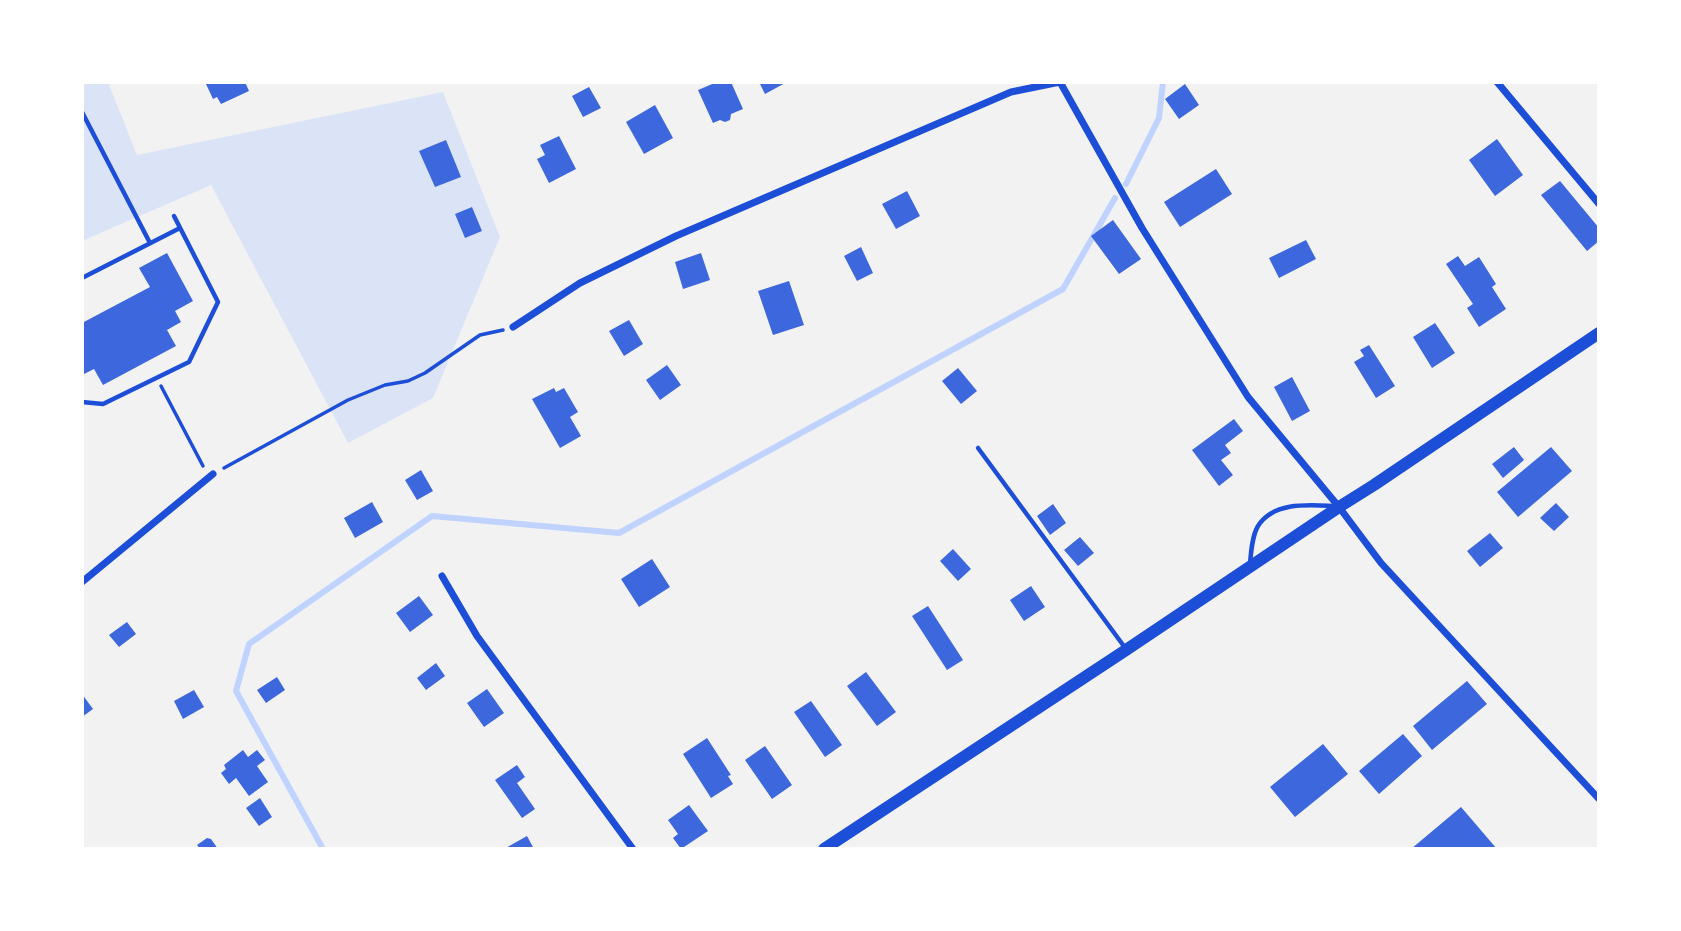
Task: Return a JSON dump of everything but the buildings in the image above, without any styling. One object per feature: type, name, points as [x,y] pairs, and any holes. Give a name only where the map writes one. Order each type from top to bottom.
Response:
[{"type":"main road","points":[[824,849],[1599,333]]},
{"type":"street","points":[[513,327],[580,283],[676,236],[1011,92],[1060,82],[1142,228],[1248,397],[1339,507],[1381,563],[1599,799]]},
{"type":"street","points":[[1497,82],[1599,204]]},
{"type":"street","points":[[82,582],[211,476]]},
{"type":"street","points":[[442,576],[477,636],[633,849]]},
{"type":"lane","points":[[82,112],[150,243]]},
{"type":"lane","points":[[82,402],[103,404],[189,362],[218,302],[174,216]]},
{"type":"lane","points":[[82,278],[180,228]]},
{"type":"lane","points":[[978,448],[1126,650]]},
{"type":"lane","points":[[1250,567],[1258,526],[1269,517],[1294,505],[1339,507]]},
{"type":"path","points":[[157,377],[211,476],[348,400],[385,385],[408,381],[425,373],[480,335],[513,327]]},
{"type":"shaded area","points":[[82,82],[108,82],[137,155],[443,92],[500,237],[433,398],[348,443],[211,185],[82,241]]},
{"type":"waterway","points":[[1126,184],[1159,118],[1163,82]]},
{"type":"waterway","points":[[323,849],[236,691],[249,644],[432,516],[619,533],[1063,289],[1115,198]]}]
